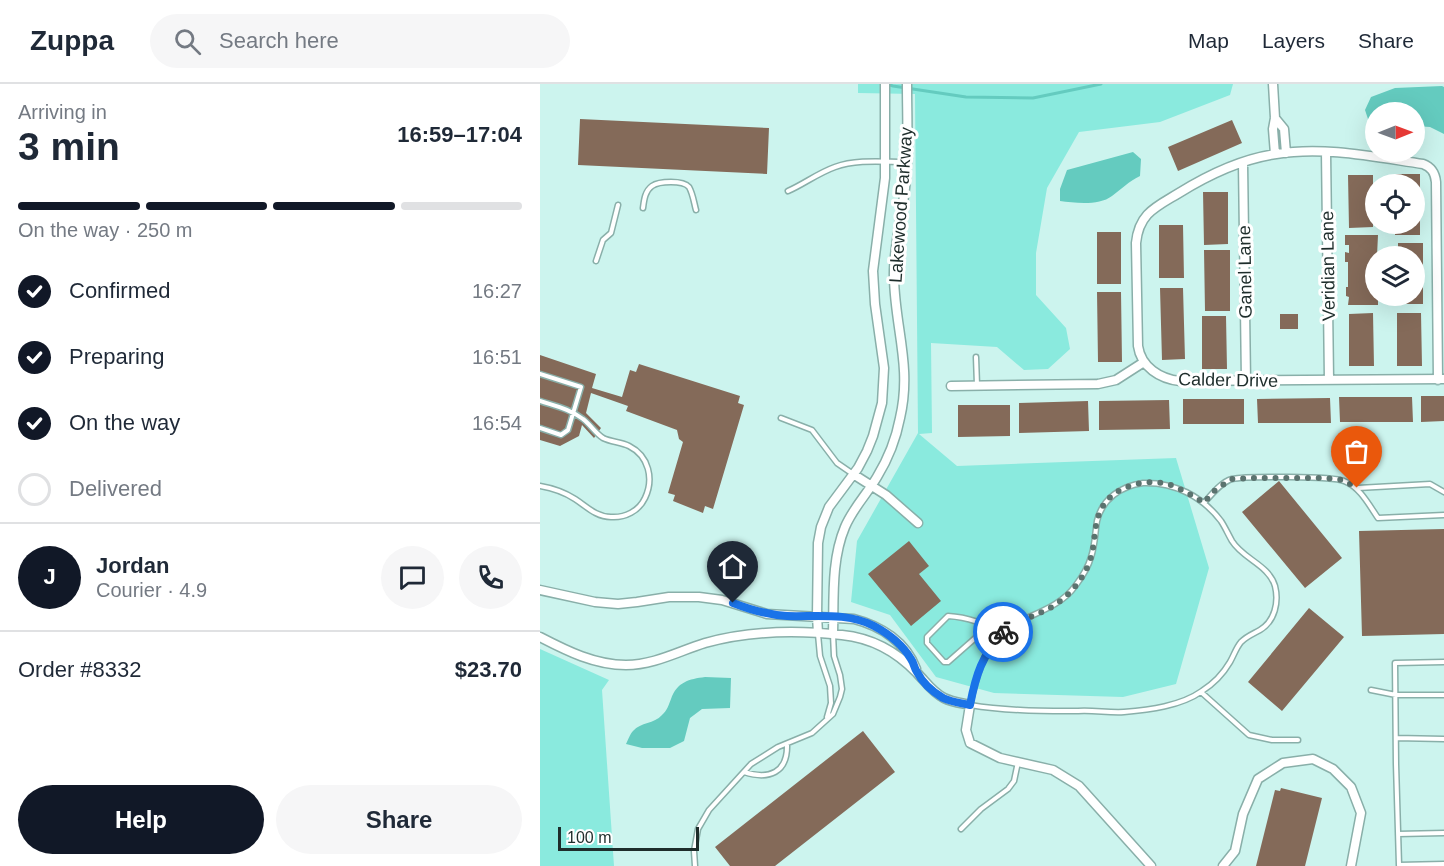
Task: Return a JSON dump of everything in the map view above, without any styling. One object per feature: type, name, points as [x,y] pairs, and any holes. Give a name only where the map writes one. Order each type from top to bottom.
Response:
[{"type":"street","name":"Lakewood Parkway","points":[[818,633],[818,543],[821,527],[829,507],[854,474],[867,451],[882,403],[884,368],[873,271],[884,197],[885,84]]},
{"type":"street","name":"Lakewood Parkway","points":[[833,634],[837,557],[840,542],[850,517],[871,485],[893,444],[904,395],[904,355],[894,278],[907,162],[907,84]]},
{"type":"street","points":[[1273,84],[1275,154]]},
{"type":"street","points":[[1275,118],[1284,129],[1286,153]]},
{"type":"street","points":[[951,386],[1098,384],[1116,380],[1144,362],[1138,346],[1136,243],[1139,226],[1143,219],[1155,208],[1211,174],[1275,154],[1326,152],[1423,164],[1433,170],[1436,182],[1441,380]]},
{"type":"street","name":"Veridian Lane","points":[[1326,152],[1329,380]]},
{"type":"street","name":"Ganel Lane","points":[[1243,163],[1246,381]]},
{"type":"street","name":"Calder Drive","points":[[1144,362],[1149,368],[1174,381],[1441,380]]},
{"type":"street","points":[[854,474],[886,495],[918,523]]},
{"type":"street","points":[[540,590],[595,602],[618,604],[669,597],[699,597],[722,600],[767,614],[854,619],[867,622],[900,644],[913,661],[917,672]]},
{"type":"street","points":[[540,638],[598,662],[626,665],[651,662],[732,637],[818,633],[862,638],[874,642],[896,654],[943,698],[970,705],[966,730],[970,743],[999,758],[1053,770],[1079,786],[1151,866]]},
{"type":"street","points":[[1223,866],[1235,851],[1243,814],[1258,779],[1283,763],[1313,759],[1333,769],[1351,787],[1361,813],[1351,866]]},
{"type":"lane","points":[[788,191],[835,167],[858,162],[907,162]]},
{"type":"lane","points":[[643,208],[645,194],[652,186],[668,182],[686,184],[689,187],[696,210]]},
{"type":"lane","points":[[596,261],[603,240],[611,233],[618,205]]},
{"type":"lane","points":[[976,357],[977,385]]},
{"type":"lane","points":[[540,374],[581,387],[568,430],[561,435],[540,428]]},
{"type":"lane","points":[[540,401],[573,413],[584,419],[600,436],[627,445],[643,458],[650,478],[644,502],[626,515],[618,517],[606,517],[590,510],[566,494],[540,486]]},
{"type":"lane","points":[[782,418],[812,430],[837,462],[854,474]]},
{"type":"lane","points":[[1204,503],[1213,492],[1231,479],[1325,478],[1343,480],[1357,488],[1378,518],[1444,515]]},
{"type":"lane","points":[[1161,483],[1171,485],[1204,503],[1220,520],[1242,553],[1269,575],[1277,600],[1274,614],[1266,625],[1241,643],[1220,675],[1201,692],[1162,706],[1123,712],[995,709],[970,705],[976,678],[990,646],[1005,630],[1060,602],[1074,588],[1091,559],[1097,521],[1107,500],[1119,490],[1134,484],[1161,483]]},
{"type":"lane","points":[[1357,488],[1430,484],[1444,492]]},
{"type":"lane","points":[[989,626],[948,662],[944,662],[927,643],[927,637],[948,616],[989,626],[1000,635]]},
{"type":"lane","points":[[818,633],[820,656],[830,686],[831,703],[827,719]]},
{"type":"lane","points":[[695,866],[694,851],[698,829],[709,810],[751,764],[778,747],[812,733],[833,714],[842,689],[834,656],[833,634]]},
{"type":"lane","points":[[1444,662],[1395,663],[1399,865],[1444,864]]},
{"type":"lane","points":[[1371,690],[1396,695],[1444,695]]},
{"type":"lane","points":[[1201,692],[1249,735],[1272,740],[1298,740]]},
{"type":"lane","points":[[1396,738],[1444,739]]},
{"type":"lane","points":[[744,772],[766,776],[774,773],[782,767],[786,758],[787,744]]},
{"type":"lane","points":[[961,829],[981,809],[1008,789],[1014,781],[1018,762]]},
{"type":"lane","points":[[1398,834],[1444,833]]},
{"type":"shaded area","points":[[858,84],[1233,84],[1230,95],[1160,122],[1079,132],[1047,188],[1036,253],[1036,295],[1066,328],[1070,349],[1048,369],[1024,370],[997,347],[931,343],[932,433],[919,434],[957,466],[1176,458],[1209,568],[1176,684],[1123,697],[994,693],[936,677],[890,615],[851,602],[857,541],[918,433],[915,94],[858,93]]},
{"type":"shaded area","points":[[1444,87],[1444,134],[1425,127],[1425,102],[1369,102],[1371,97],[1395,88]]},
{"type":"shaded area","points":[[1133,152],[1141,159],[1140,176],[1112,196],[1094,203],[1060,201],[1060,189],[1067,170]]},
{"type":"shaded area","points":[[540,649],[609,680],[602,690],[614,866],[540,866]]},
{"type":"shaded area","points":[[705,677],[731,678],[730,708],[702,709],[690,718],[684,741],[670,748],[642,748],[626,744],[636,728],[659,718],[664,713],[680,685],[689,680]]},
{"type":"building","points":[[580,119],[769,128],[767,174],[578,165]]},
{"type":"building","points":[[1232,120],[1242,143],[1178,171],[1168,147]]},
{"type":"building","points":[[1348,175],[1365,175],[1365,227],[1349,228]]},
{"type":"building","points":[[1203,192],[1228,192],[1228,244],[1204,245]]},
{"type":"building","points":[[1159,225],[1183,225],[1184,278],[1159,278]]},
{"type":"building","points":[[1097,232],[1121,232],[1121,284],[1097,284]]},
{"type":"building","points":[[1395,234],[1420,234],[1420,235]]},
{"type":"building","points":[[1345,235],[1378,235],[1377,246],[1365,246],[1365,305],[1348,305],[1349,297],[1346,296],[1346,287],[1348,287],[1348,262],[1345,262],[1345,252],[1349,253],[1349,245],[1345,245]]},
{"type":"building","points":[[1398,243],[1423,243],[1423,246],[1398,246]]},
{"type":"building","points":[[1204,250],[1230,250],[1230,311],[1205,311]]},
{"type":"building","points":[[1160,288],[1183,288],[1185,359],[1162,360]]},
{"type":"building","points":[[1097,292],[1121,292],[1122,362],[1098,362]]},
{"type":"building","points":[[1373,313],[1374,366],[1349,366],[1349,314]]},
{"type":"building","points":[[1397,313],[1421,313],[1422,366],[1397,366]]},
{"type":"building","points":[[1280,314],[1298,314],[1298,329],[1280,329]]},
{"type":"building","points":[[1202,316],[1226,316],[1227,369],[1202,369]]},
{"type":"building","points":[[540,355],[596,374],[592,388],[622,397],[630,370],[636,372],[639,364],[740,396],[738,403],[744,405],[713,509],[705,506],[703,513],[673,501],[675,495],[668,493],[683,442],[679,439],[677,430],[626,411],[628,406],[591,393],[586,413],[601,428],[594,438],[582,425],[579,436],[560,446],[540,440]]},
{"type":"building","points":[[1421,396],[1444,396],[1444,421],[1421,422]]},
{"type":"building","points":[[1339,397],[1412,397],[1413,422],[1340,422]]},
{"type":"building","points":[[1330,398],[1331,423],[1258,423],[1257,399]]},
{"type":"building","points":[[1183,399],[1244,399],[1244,424],[1183,424]]},
{"type":"building","points":[[1169,400],[1170,429],[1099,430],[1099,401]]},
{"type":"building","points":[[1088,401],[1089,431],[1019,433],[1019,403]]},
{"type":"building","points":[[958,405],[1010,405],[1010,436],[958,437]]},
{"type":"building","points":[[1279,481],[1342,558],[1305,588],[1242,512]]},
{"type":"building","points":[[1444,529],[1444,634],[1362,636],[1359,531]]},
{"type":"building","points":[[909,541],[929,566],[919,574],[941,601],[911,626],[868,574]]},
{"type":"building","points":[[1309,608],[1344,637],[1282,711],[1248,682]]},
{"type":"building","points":[[863,731],[895,772],[775,866],[730,866],[715,847]]},
{"type":"building","points":[[1281,788],[1322,798],[1305,866],[1256,866],[1275,790],[1280,791]]},
{"type":"waterway","points":[[887,84],[966,97],[1033,98],[1101,84]]},
{"type":"way so far","points":[[1003,632],[1060,602],[1074,588],[1091,559],[1099,513],[1107,500],[1119,490],[1134,484],[1161,483],[1171,485],[1204,503],[1213,492],[1231,479],[1325,478],[1343,480],[1357,488]]},
{"type":"route","points":[[733,603],[767,614],[834,617],[867,622],[900,644],[925,683],[935,692],[951,701],[970,705],[980,667],[990,646],[1003,632]]}]
